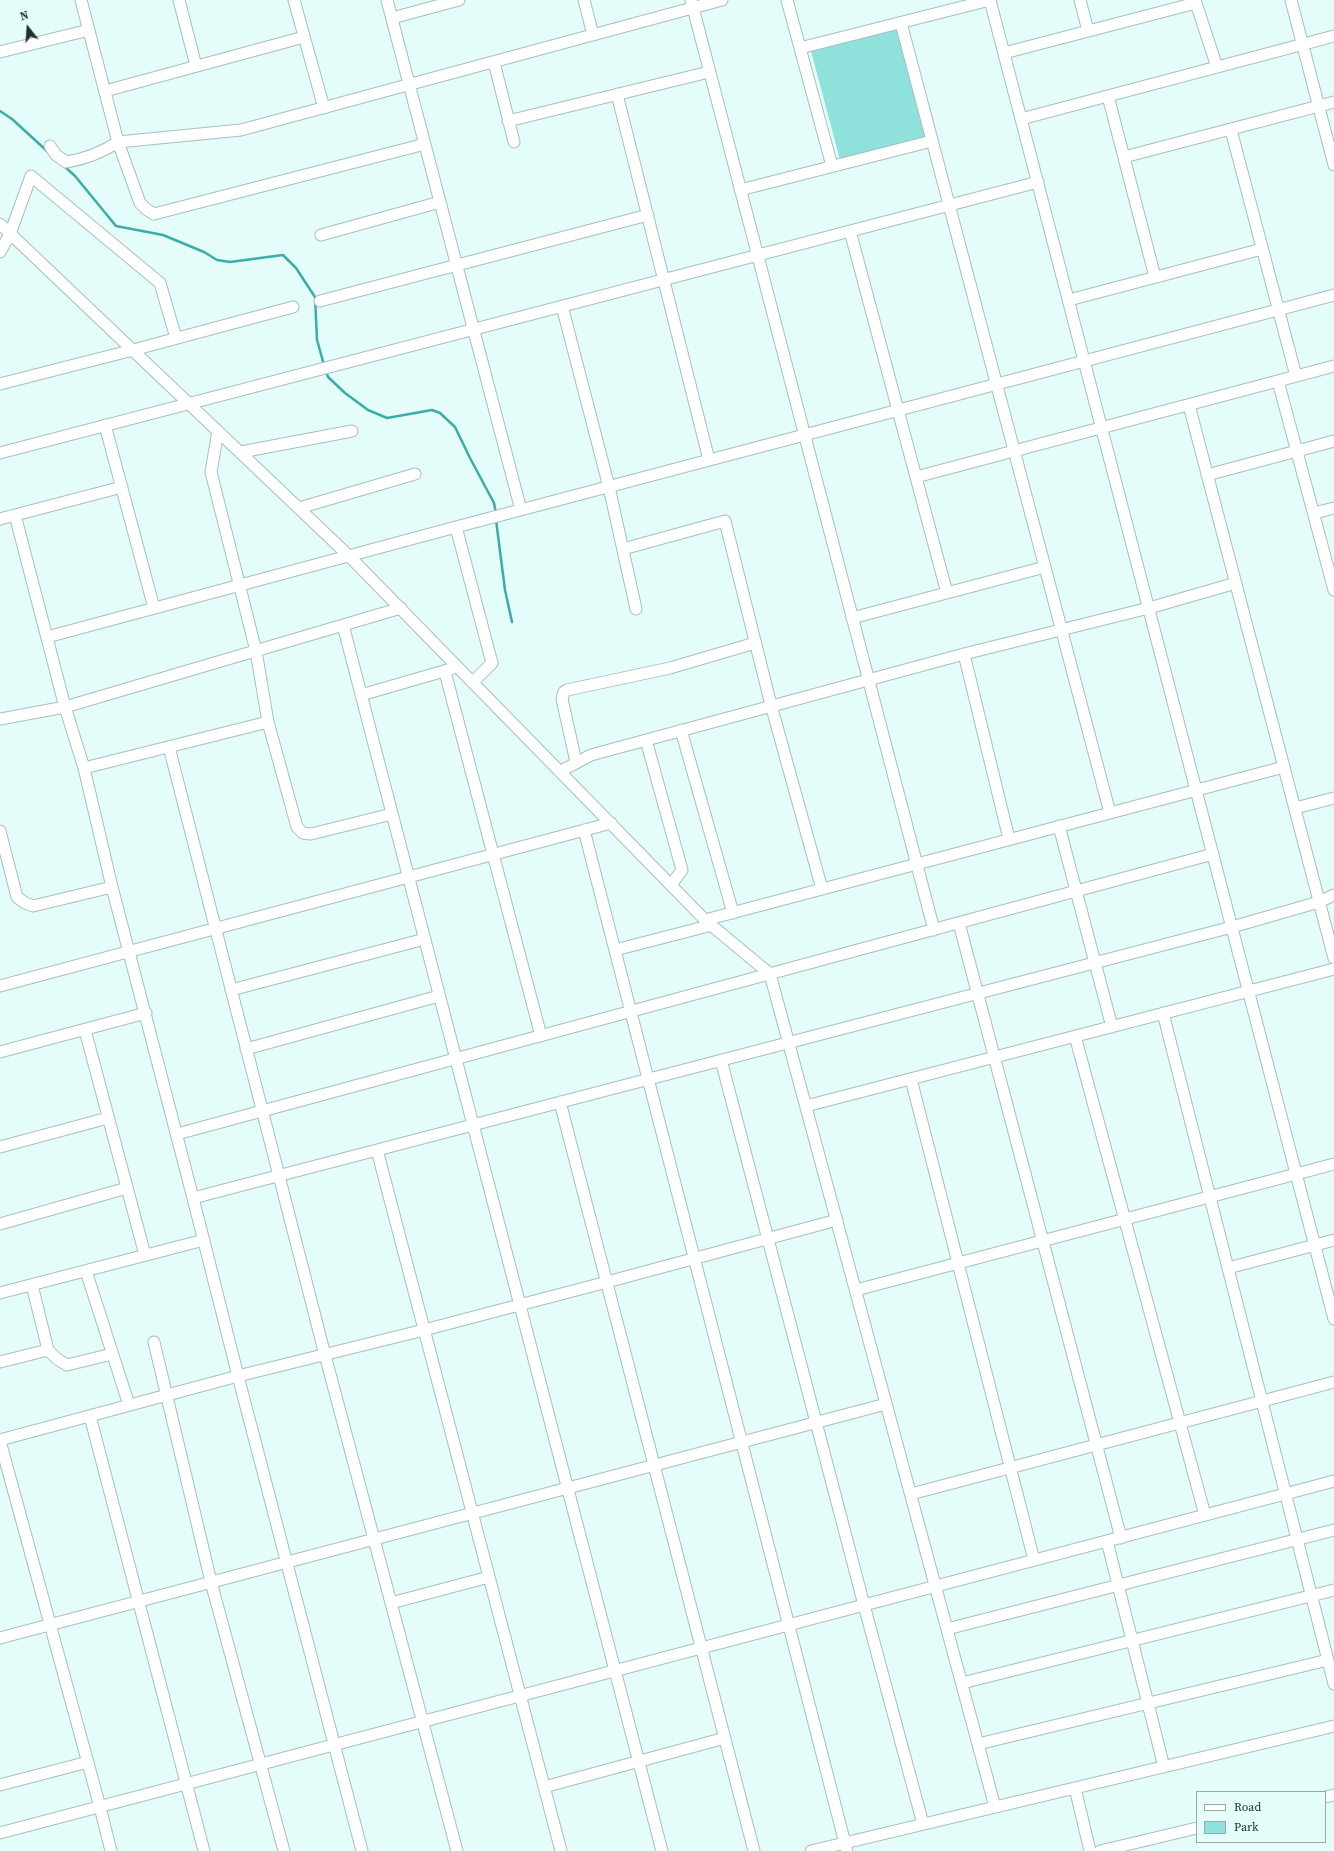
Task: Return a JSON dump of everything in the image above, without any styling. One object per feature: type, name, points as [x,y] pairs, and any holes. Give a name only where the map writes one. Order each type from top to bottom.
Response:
[{"type":"street","points":[[81,0],[118,142],[140,203],[146,210],[154,214],[425,144]]},
{"type":"street","points":[[179,0],[196,66]]},
{"type":"street","points":[[294,0],[324,108]]},
{"type":"street","points":[[387,0],[521,510]]},
{"type":"street","points":[[392,18],[459,0]]},
{"type":"street","points":[[584,0],[593,35]]},
{"type":"street","points":[[50,146],[56,155],[66,162],[85,159],[105,151],[118,142],[241,130],[593,35],[692,4],[722,0]]},
{"type":"street","points":[[787,0],[832,166]]},
{"type":"street","points":[[800,48],[990,0],[1334,1319]]},
{"type":"street","points":[[1080,0],[1088,31]]},
{"type":"street","points":[[1291,0],[1334,165]]},
{"type":"street","points":[[1004,53],[1196,2],[1216,67]]},
{"type":"street","points":[[692,4],[934,930]]},
{"type":"street","points":[[900,23],[1110,812]]},
{"type":"street","points":[[0,52],[89,30]]},
{"type":"street","points":[[1021,119],[1334,36]]},
{"type":"street","points":[[105,91],[304,37]]},
{"type":"street","points":[[494,62],[514,142]]},
{"type":"street","points":[[508,122],[709,72]]},
{"type":"street","points":[[618,94],[709,460]]},
{"type":"street","points":[[1108,96],[1155,277]]},
{"type":"street","points":[[1124,157],[1334,102]]},
{"type":"street","points":[[1231,130],[1296,376]]},
{"type":"street","points":[[740,190],[932,141]]},
{"type":"street","points":[[0,252],[10,234],[31,176],[160,283],[176,338]]},
{"type":"street","points":[[0,453],[1038,182]]},
{"type":"street","points":[[321,234],[440,202]]},
{"type":"street","points":[[320,301],[456,264],[648,215]]},
{"type":"street","points":[[0,224],[349,556],[561,771],[708,923],[770,974],[995,1807]]},
{"type":"street","points":[[850,231],[947,593]]},
{"type":"street","points":[[1069,300],[1262,249]]},
{"type":"street","points":[[47,637],[456,527],[1334,295]]},
{"type":"street","points":[[562,306],[609,487],[636,609]]},
{"type":"street","points":[[0,384],[293,307]]},
{"type":"street","points":[[916,477],[1334,366]]},
{"type":"street","points":[[1278,381],[1333,583]]},
{"type":"street","points":[[1189,404],[1334,955]]},
{"type":"street","points":[[105,425],[154,608]]},
{"type":"street","points":[[218,431],[211,472],[256,651],[268,722],[297,827],[300,831],[311,834],[392,814]]},
{"type":"street","points":[[241,452],[352,431]]},
{"type":"street","points":[[1207,474],[1334,441]]},
{"type":"street","points":[[299,508],[415,474]]},
{"type":"street","points":[[0,519],[122,488]]},
{"type":"street","points":[[1314,513],[1334,508]]},
{"type":"street","points":[[15,515],[65,708],[84,768],[112,887],[146,1013],[238,1376],[288,1562],[362,1851]]},
{"type":"street","points":[[623,549],[725,521],[771,705],[822,889]]},
{"type":"street","points":[[456,527],[492,663],[473,682]]},
{"type":"street","points":[[852,618],[1045,567]]},
{"type":"street","points":[[561,771],[591,755],[771,705],[1062,628],[1149,608],[1236,583]]},
{"type":"street","points":[[0,719],[65,708],[401,608]]},
{"type":"street","points":[[343,625],[662,1851]]},
{"type":"street","points":[[576,762],[562,699],[562,696],[567,690],[670,668],[756,643]]},
{"type":"street","points":[[964,654],[1009,839]]},
{"type":"street","points":[[361,695],[445,672],[458,666]]},
{"type":"street","points":[[445,672],[540,1036]]},
{"type":"street","points":[[84,768],[268,722]]},
{"type":"street","points":[[681,730],[733,913]]},
{"type":"street","points":[[646,740],[682,870],[671,885]]},
{"type":"street","points":[[169,747],[325,1355],[457,1851]]},
{"type":"street","points":[[615,950],[708,923],[733,913],[1284,767]]},
{"type":"street","points":[[1295,808],[1334,798]]},
{"type":"street","points":[[0,986],[611,823]]},
{"type":"street","points":[[1059,826],[1112,1027]]},
{"type":"street","points":[[584,830],[846,1847]]},
{"type":"street","points":[[0,831],[17,896],[25,903],[33,906],[112,887]]},
{"type":"street","points":[[177,1134],[1213,854]]},
{"type":"street","points":[[193,1198],[1232,927],[1319,902],[1334,895]]},
{"type":"street","points":[[959,923],[1121,1538]]},
{"type":"street","points":[[231,990],[425,939]]},
{"type":"street","points":[[806,1106],[1334,969]]},
{"type":"street","points":[[246,1049],[439,996]]},
{"type":"street","points":[[0,1052],[146,1013]]},
{"type":"street","points":[[1163,1013],[1334,1684]]},
{"type":"street","points":[[85,1030],[145,1255]]},
{"type":"street","points":[[1075,1036],[1205,1516]]},
{"type":"street","points":[[721,1060],[923,1824]]},
{"type":"street","points":[[911,1079],[1034,1560]]},
{"type":"street","points":[[560,1102],[754,1851]]},
{"type":"street","points":[[0,1148],[108,1118]]},
{"type":"street","points":[[377,1150],[561,1851]]},
{"type":"street","points":[[856,1290],[1334,1164]]},
{"type":"street","points":[[0,1224],[127,1188]]},
{"type":"street","points":[[111,1851],[50,1625],[3,1467],[0,1440],[238,1376],[520,1305],[837,1220]]},
{"type":"street","points":[[0,1294],[204,1240]]},
{"type":"street","points":[[1228,1268],[1334,1240]]},
{"type":"street","points":[[86,1271],[129,1405]]},
{"type":"street","points":[[32,1285],[48,1350],[57,1359],[67,1365],[112,1354]]},
{"type":"street","points":[[154,1342],[211,1582],[284,1851]]},
{"type":"street","points":[[0,1362],[48,1350]]},
{"type":"street","points":[[911,1494],[1334,1382]]},
{"type":"street","points":[[0,1638],[886,1404]]},
{"type":"street","points":[[90,1416],[204,1851]]},
{"type":"street","points":[[0,1833],[1334,1481]]},
{"type":"street","points":[[947,1629],[1334,1530]]},
{"type":"street","points":[[1107,1541],[1164,1767]]},
{"type":"street","points":[[391,1603],[489,1577]]},
{"type":"street","points":[[962,1683],[1334,1590]]},
{"type":"street","points":[[978,1744],[1328,1660]]},
{"type":"street","points":[[811,1851],[846,1847],[923,1824],[1334,1726]]},
{"type":"street","points":[[544,1787],[725,1738]]},
{"type":"street","points":[[0,1785],[88,1762]]},
{"type":"street","points":[[1075,1788],[1090,1851]]},
{"type":"street","points":[[1100,1851],[1196,1828]]},
{"type":"green space","points":[[898,28],[926,137],[840,160],[811,51]]},
{"type":"waterway","points":[[0,111],[12,119],[47,151]]},
{"type":"waterway","points":[[63,165],[75,176],[116,226],[163,235],[204,252],[217,260],[230,262],[283,255],[296,268],[315,297],[317,340],[324,365]]},
{"type":"waterway","points":[[326,371],[328,377],[345,393],[368,410],[387,418],[432,410],[440,413],[455,427],[494,503],[496,513]]},
{"type":"waterway","points":[[496,520],[505,590],[512,622]]}]
